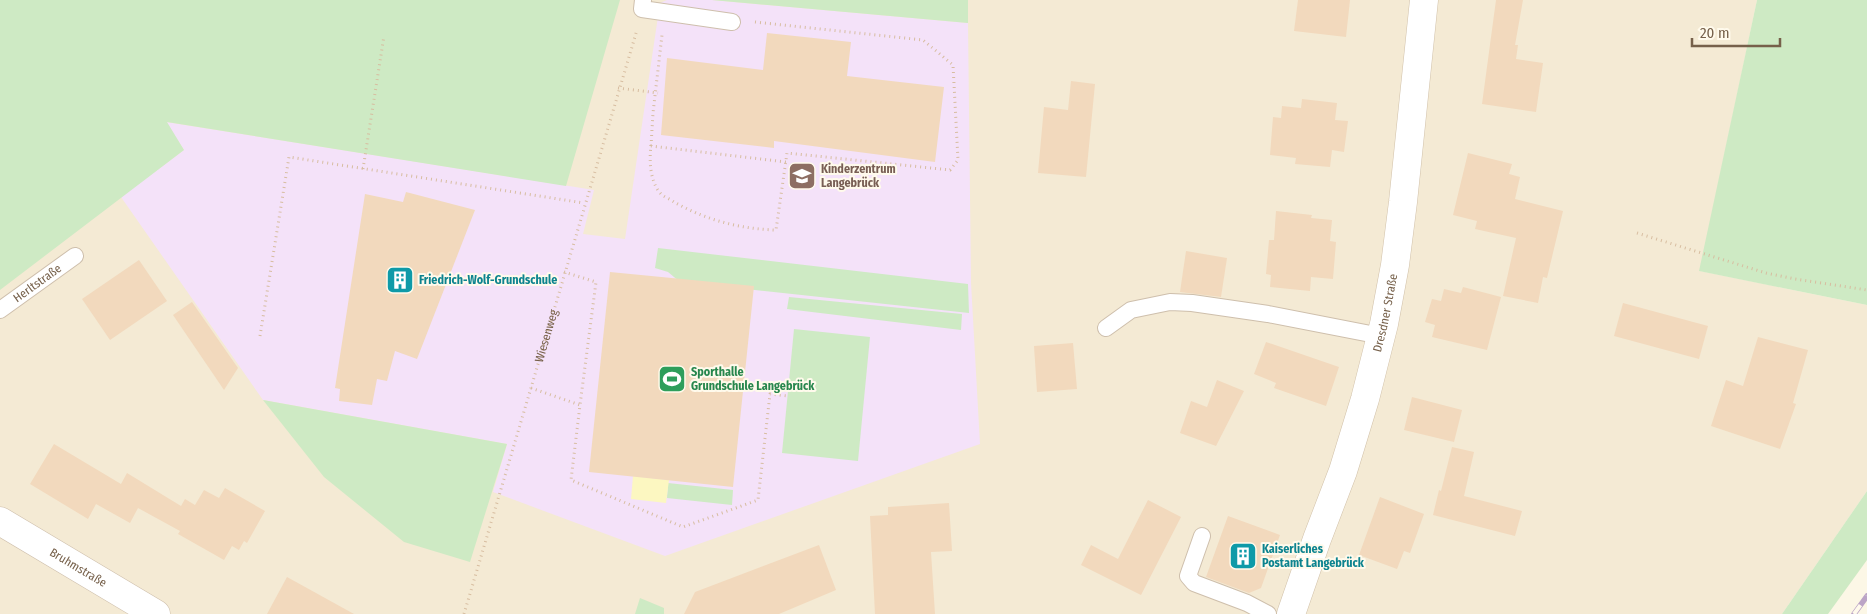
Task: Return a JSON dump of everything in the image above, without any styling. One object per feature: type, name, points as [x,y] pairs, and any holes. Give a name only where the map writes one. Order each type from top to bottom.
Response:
[{"type":"main road","name":"Dresdner Straße","points":[[1291,614],[1343,471],[1365,399],[1381,336],[1395,265],[1401,220],[1424,0]]},
{"type":"main road","name":"Bruhmstraße","points":[[0,521],[156,614]]},
{"type":"lane","points":[[642,5],[665,13],[732,22]]},
{"type":"lane","name":"Herltstraße","points":[[0,310],[74,256]]},
{"type":"lane","points":[[1106,328],[1132,310],[1177,302],[1268,314],[1381,336]]},
{"type":"lane","points":[[1202,536],[1188,576],[1194,583],[1247,603],[1268,614]]},
{"type":"path","name":"Wiesenweg","points":[[464,614],[642,5]]},
{"type":"path","points":[[665,13],[650,158],[653,180],[661,194],[685,208],[725,224],[753,230],[776,230],[787,153],[950,170],[958,160],[953,65],[923,40],[763,22],[732,22]]},
{"type":"path","points":[[363,169],[384,36]]},
{"type":"path","points":[[618,88],[657,93]]},
{"type":"path","points":[[651,146],[786,162]]},
{"type":"path","points":[[260,336],[290,157],[584,203]]},
{"type":"path","points":[[1637,233],[1766,273],[1867,290]]},
{"type":"path","points":[[564,272],[596,282],[571,480],[683,527],[758,500],[770,394],[788,396]]},
{"type":"path","points":[[531,388],[580,405]]},
{"type":"shaded area","points":[[0,0],[1757,0],[1700,271],[1867,305],[1867,491],[1782,614],[0,614]]},
{"type":"shaded area","points":[[667,0],[712,0],[968,23],[971,283],[980,444],[665,556],[493,492],[507,444],[263,400],[121,197],[184,150],[166,122],[594,190],[583,234],[625,239],[660,3]]},
{"type":"green space","points":[[0,0],[620,0],[566,186],[167,122],[184,150],[0,290]]},
{"type":"green space","points":[[712,0],[968,0],[968,23]]},
{"type":"green space","points":[[1757,0],[1867,0],[1867,305],[1699,271]]},
{"type":"green space","points":[[658,248],[968,284],[969,313],[680,282],[668,272],[655,268]]},
{"type":"green space","points":[[789,297],[962,314],[961,330],[787,309]]},
{"type":"green space","points":[[794,329],[870,337],[858,461],[782,453]]},
{"type":"green space","points":[[263,400],[507,444],[470,562],[404,542],[324,477]]},
{"type":"green space","points":[[668,483],[733,490],[732,505],[667,498]]},
{"type":"green space","points":[[1867,491],[1867,560],[1828,614],[1782,614]]},
{"type":"green space","points":[[640,598],[664,608],[664,614],[635,614]]},
{"type":"sand","points":[[633,476],[669,480],[666,503],[631,499]]},
{"type":"building","points":[[1298,0],[1350,0],[1346,37],[1294,31]]},
{"type":"building","points":[[1496,0],[1523,0],[1515,45],[1518,45],[1516,59],[1543,63],[1536,112],[1482,104]]},
{"type":"building","points":[[767,33],[851,42],[847,76],[944,87],[935,162],[774,141],[774,148],[661,135],[667,58],[763,70]]},
{"type":"building","points":[[1071,81],[1095,84],[1086,177],[1038,173],[1044,107],[1068,110]]},
{"type":"building","points":[[1302,99],[1337,103],[1335,120],[1348,121],[1344,152],[1332,150],[1330,167],[1295,164],[1296,158],[1270,155],[1273,117],[1281,118],[1282,106],[1301,108]]},
{"type":"building","points":[[1468,153],[1512,164],[1509,174],[1520,177],[1515,199],[1563,211],[1547,278],[1543,277],[1538,303],[1503,296],[1516,238],[1475,229],[1477,221],[1453,215]]},
{"type":"building","name":"Friedrich-Wolf-Grundschule","points":[[406,192],[475,210],[417,359],[395,351],[387,381],[377,379],[372,405],[339,401],[340,389],[335,388],[365,194],[403,202]]},
{"type":"building","points":[[1276,211],[1312,215],[1311,218],[1332,220],[1330,241],[1336,242],[1333,279],[1311,277],[1310,291],[1270,287],[1271,275],[1266,274],[1269,240],[1274,240]]},
{"type":"building","points":[[1186,251],[1227,258],[1221,297],[1180,292]]},
{"type":"building","points":[[139,260],[167,301],[110,340],[82,299]]},
{"type":"building","name":"Sporthalle Grundschule Langebrück","points":[[610,272],[754,286],[733,487],[589,472]]},
{"type":"building","points":[[1463,287],[1501,297],[1487,350],[1432,337],[1435,325],[1425,322],[1432,299],[1441,301],[1444,289],[1461,293]]},
{"type":"building","points":[[192,302],[238,368],[224,390],[173,315]]},
{"type":"building","points":[[1623,303],[1708,326],[1699,359],[1614,336]]},
{"type":"building","points":[[1758,337],[1808,350],[1793,403],[1796,404],[1780,449],[1711,426],[1726,380],[1743,386]]},
{"type":"building","points":[[1266,342],[1339,367],[1326,406],[1274,388],[1276,383],[1254,374]]},
{"type":"building","points":[[1073,343],[1077,389],[1037,392],[1034,346]]},
{"type":"building","points":[[1217,380],[1244,391],[1216,446],[1180,433],[1191,401],[1207,407]]},
{"type":"building","points":[[1412,397],[1462,410],[1454,442],[1404,430]]},
{"type":"building","points":[[54,444],[121,484],[127,473],[181,506],[185,499],[195,505],[204,490],[219,498],[225,488],[265,511],[247,543],[244,541],[239,550],[232,546],[224,560],[178,534],[180,531],[138,508],[130,523],[96,504],[88,519],[30,484]]},
{"type":"building","points":[[1452,447],[1474,452],[1464,496],[1522,511],[1515,536],[1433,515]]},
{"type":"building","points":[[1380,497],[1424,514],[1410,553],[1404,551],[1397,569],[1359,555]]},
{"type":"building","points":[[1148,500],[1181,517],[1141,595],[1081,565],[1091,545],[1118,559]]},
{"type":"building","points":[[949,503],[952,551],[931,552],[935,614],[875,614],[870,516],[888,515],[888,507]]},
{"type":"building","name":"Kaiserliches Postamt Langebrück","points":[[1228,516],[1280,535],[1261,588],[1249,593],[1206,577]]},
{"type":"building","points":[[819,545],[836,590],[779,614],[684,614],[695,592]]},
{"type":"building","points":[[287,577],[354,614],[267,614]]},
{"type":"railway","points":[[1854,614],[1867,596]]},
{"type":"place","name":"Kinderzentrum Langebrück","points":[[802,176]]},
{"type":"place","name":"Friedrich-Wolf-Grundschule","points":[[400,280]]},
{"type":"place","name":"Sporthalle Grundschule Langebrück","points":[[672,379]]},
{"type":"place","name":"Kaiserliches Postamt Langebrück","points":[[1243,556]]}]
